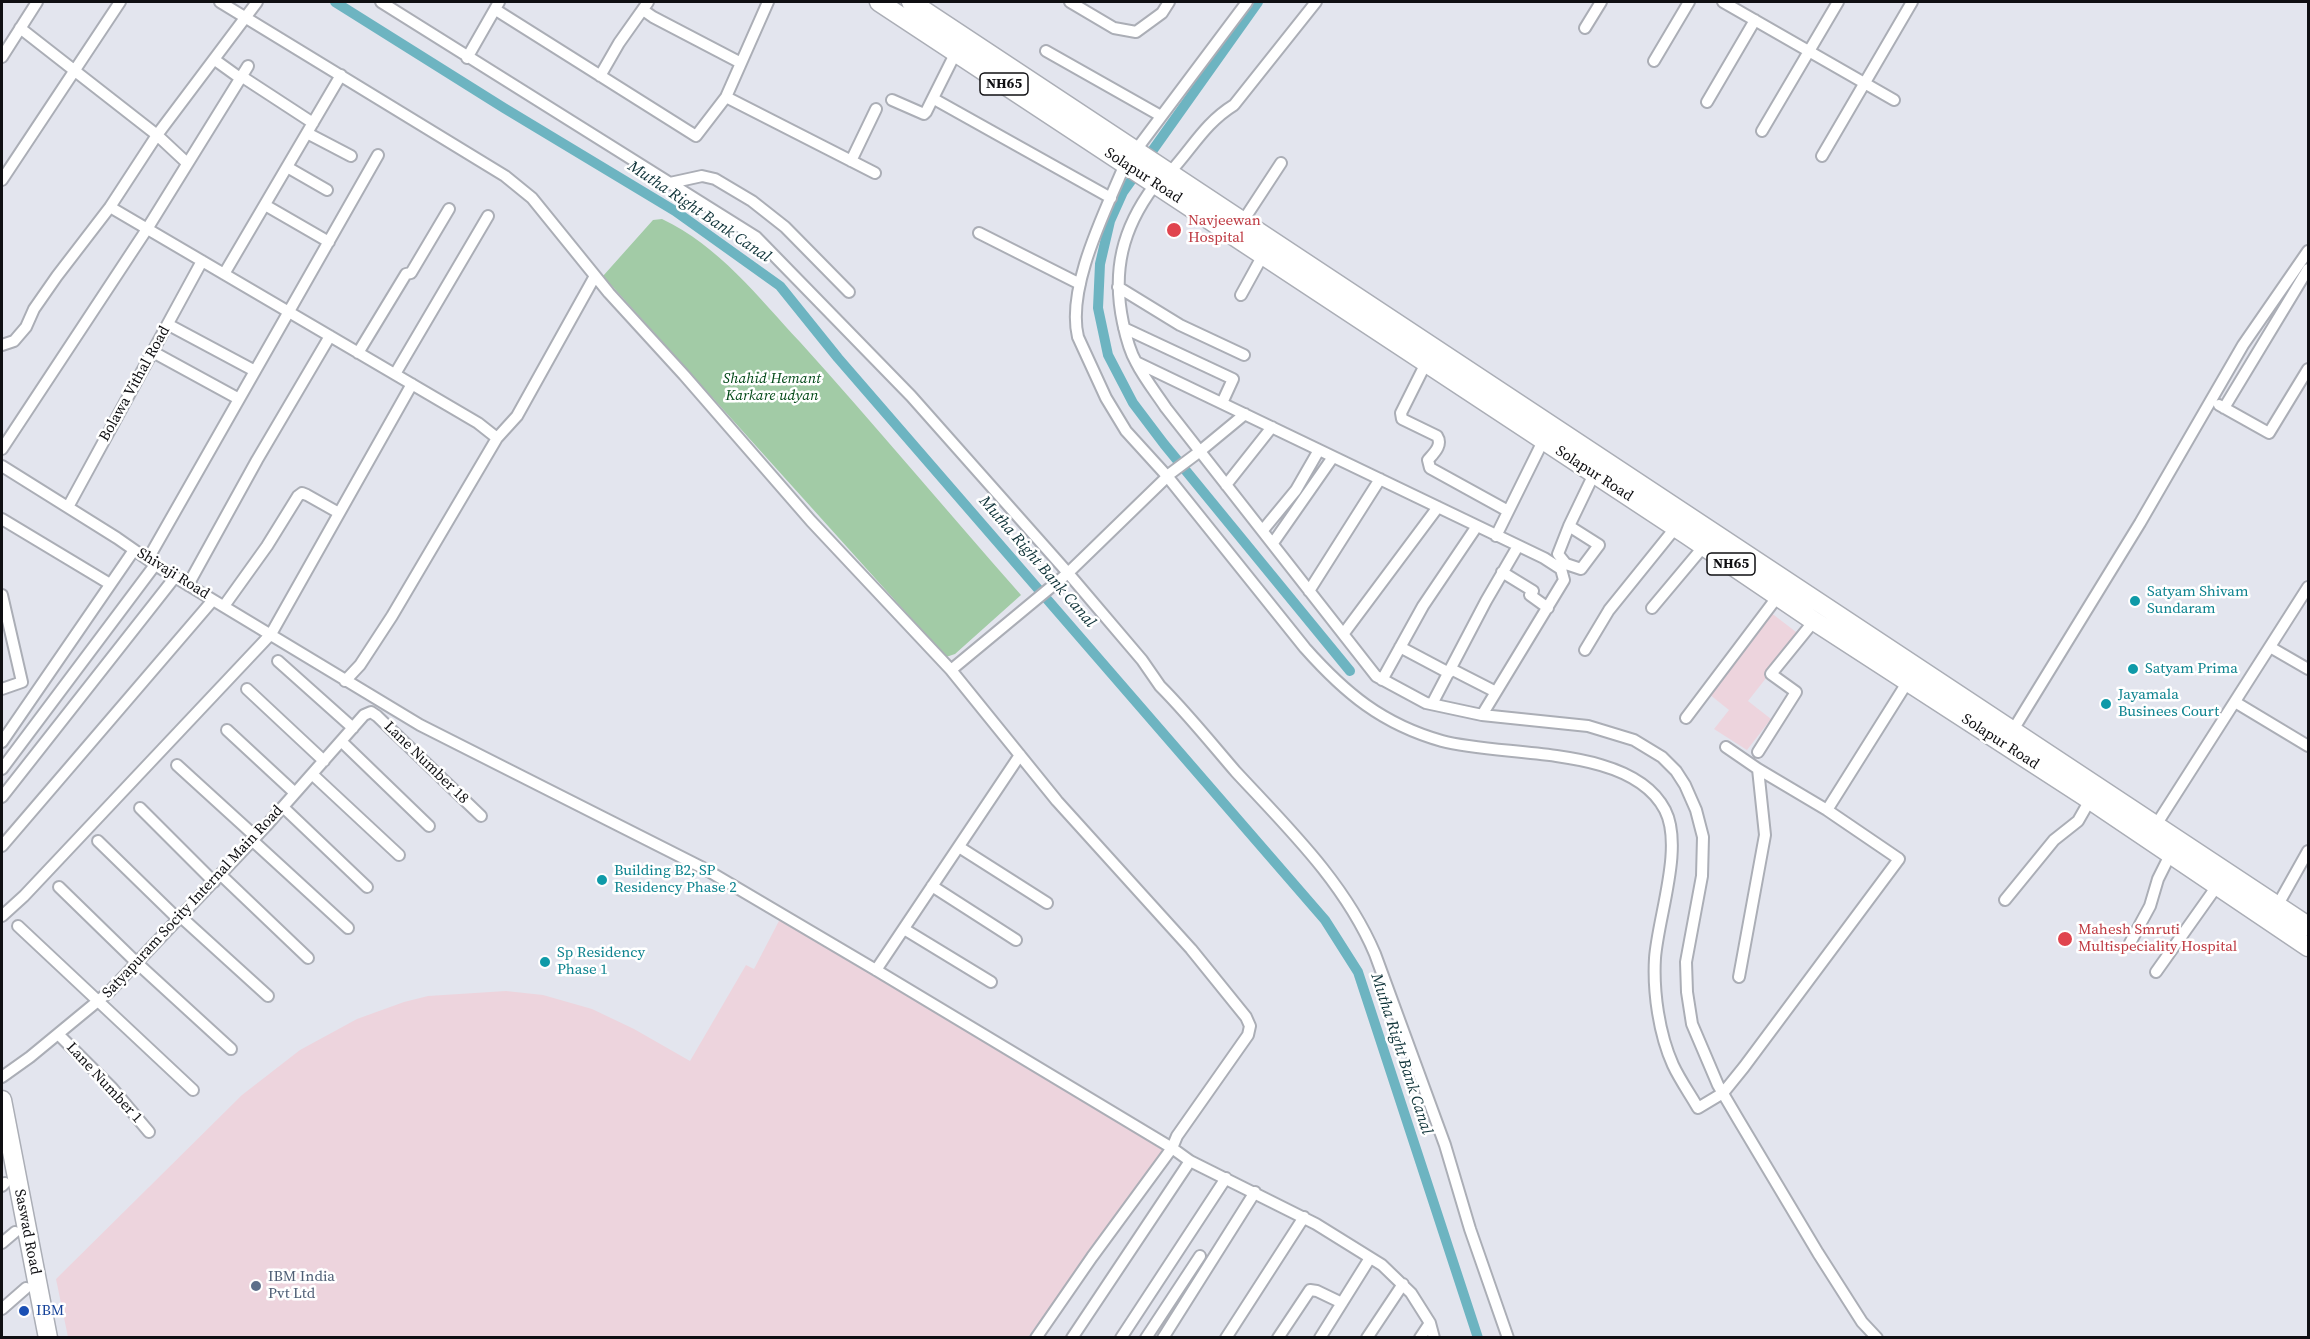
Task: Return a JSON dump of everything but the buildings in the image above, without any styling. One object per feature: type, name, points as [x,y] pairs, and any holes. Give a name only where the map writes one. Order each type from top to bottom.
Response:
[{"type":"highway","name":"Solapur Road","points":[[879,2],[956,52],[1132,158]]},
{"type":"highway","name":"Solapur Road","points":[[910,2],[1160,177],[1263,255],[1676,527],[1814,621],[2013,730],[2156,825],[2272,913],[2308,947]]},
{"type":"highway","name":"Solapur Road","points":[[1160,177],[1243,221],[1912,674],[2090,800],[2217,886],[2272,913],[2308,926]]},
{"type":"highway","name":"Saswad Road","points":[[2,1100],[43,1335]]},
{"type":"highway","name":"Saswad Road","points":[[2,1163],[8,1237],[43,1335]]},
{"type":"street","points":[[2,57],[37,2]]},
{"type":"street","points":[[2,180],[120,2]]},
{"type":"street","points":[[220,2],[520,187],[532,198],[595,276],[811,521],[951,670],[1057,801],[1191,949],[1246,1017],[1250,1026],[1248,1035],[1177,1136],[1172,1148],[1036,1338]]},
{"type":"street","points":[[2,345],[14,341],[26,327],[34,309],[110,207],[157,135],[257,2]]},
{"type":"street","points":[[381,2],[756,237],[911,396],[1065,576],[1142,660],[1160,686],[1312,855],[1342,893],[1368,936],[1445,1144],[1470,1229],[1508,1338]]},
{"type":"street","points":[[467,58],[497,6],[600,76],[696,136],[726,97],[768,2]]},
{"type":"street","points":[[1070,2],[1114,28],[1136,32],[1162,13],[1169,2]]},
{"type":"street","points":[[1247,2],[1132,158],[1111,198],[1091,247],[1080,284],[1075,325],[1078,337],[1115,415],[1126,431],[1169,475],[1331,678],[1352,697],[1377,714],[1415,732],[1443,741],[1598,763],[1636,779],[1652,793],[1665,810],[1670,826],[1672,857],[1655,959],[1658,1010],[1672,1063],[1698,1108],[1723,1093],[1796,1000],[1899,859],[1827,810],[1726,747]]},
{"type":"street","points":[[1316,2],[1234,105],[1216,117],[1160,177],[1132,223],[1123,244],[1118,270],[1118,287],[1127,342],[1136,362],[1196,455],[1226,485],[1263,530],[1344,633],[1370,671],[1382,680],[1432,704],[1482,715],[1588,726],[1634,740],[1662,758],[1685,785],[1696,810],[1703,837],[1704,856],[1686,962],[1687,992],[1692,1024],[1723,1093],[1818,1253],[1862,1322],[1877,1338]]},
{"type":"street","points":[[1586,28],[1601,2]]},
{"type":"street","points":[[1654,61],[1689,2]]},
{"type":"street","points":[[1723,2],[1894,99]]},
{"type":"street","points":[[1762,131],[1838,2]]},
{"type":"street","points":[[1822,156],[1912,2]]},
{"type":"street","points":[[600,76],[619,43],[646,6],[652,17],[741,63]]},
{"type":"street","points":[[1707,102],[1755,20]]},
{"type":"street","points":[[20,28],[157,135],[187,164]]},
{"type":"street","points":[[1046,51],[1161,117]]},
{"type":"street","points":[[892,100],[924,114],[934,99],[956,52]]},
{"type":"street","points":[[215,60],[351,156]]},
{"type":"street","points":[[2,449],[147,228],[248,66]]},
{"type":"street","points":[[224,274],[341,75]]},
{"type":"street","points":[[726,97],[875,173]]},
{"type":"street","points":[[934,99],[1111,198]]},
{"type":"street","points":[[851,161],[876,109]]},
{"type":"street","points":[[2,769],[152,562],[239,399],[378,155]]},
{"type":"street","points":[[1243,221],[1281,163]]},
{"type":"street","points":[[287,167],[327,190]]},
{"type":"street","points":[[670,183],[702,176],[715,179],[752,201],[785,227],[849,292]]},
{"type":"street","points":[[265,205],[329,242]]},
{"type":"street","points":[[110,207],[478,423],[497,438]]},
{"type":"street","points":[[358,353],[406,274],[411,273],[449,208]]},
{"type":"street","points":[[395,374],[488,216]]},
{"type":"street","points":[[979,233],[1080,284]]},
{"type":"street","points":[[2013,730],[2140,523],[2243,345],[2308,251]]},
{"type":"street","points":[[1240,295],[1263,255]]},
{"type":"street","name":"Bolawa Vithal Road","points":[[68,507],[202,261]]},
{"type":"street","points":[[2224,408],[2308,269]]},
{"type":"street","points":[[345,681],[360,664],[392,616],[497,438],[517,416],[595,276]]},
{"type":"street","points":[[1118,287],[1180,325],[1244,355]]},
{"type":"street","points":[[169,324],[255,371]]},
{"type":"street","points":[[1124,327],[1233,379],[1222,403]]},
{"type":"street","points":[[189,585],[257,460],[330,336]]},
{"type":"street","points":[[153,352],[239,399]]},
{"type":"street","points":[[1136,362],[1478,526],[1561,569],[1564,580],[1482,715]]},
{"type":"street","points":[[1426,363],[1401,413],[1402,419],[1437,436],[1440,440],[1440,445],[1428,460],[1430,468],[1508,511]]},
{"type":"street","points":[[2211,401],[2269,433],[2308,369]]},
{"type":"street","points":[[2,916],[24,896],[271,634],[412,384]]},
{"type":"street","points":[[951,670],[1065,576],[1169,475],[1245,414]]},
{"type":"street","points":[[1226,485],[1272,427]]},
{"type":"street","points":[[1496,536],[1544,441]]},
{"type":"street","points":[[1263,530],[1296,490],[1319,450]]},
{"type":"street","points":[[1273,543],[1333,457]]},
{"type":"street","name":"Shivaji Road","points":[[2,466],[175,577],[420,725],[705,869],[876,969],[1190,1161],[1304,1217],[1370,1258],[1403,1284],[1412,1293],[1430,1323],[1434,1338]]},
{"type":"street","points":[[1569,526],[1594,474]]},
{"type":"street","points":[[1309,591],[1380,479]]},
{"type":"street","points":[[224,606],[267,546],[298,496],[302,493],[307,495],[339,513]]},
{"type":"street","points":[[1344,633],[1438,507]]},
{"type":"street","points":[[2,519],[110,585]]},
{"type":"street","points":[[1382,680],[1423,606],[1478,526]]},
{"type":"street","points":[[1585,650],[1609,610],[1676,527]]},
{"type":"street","points":[[1432,704],[1518,546]]},
{"type":"street","points":[[1652,608],[1704,546]]},
{"type":"street","points":[[2,742],[134,550]]},
{"type":"street","points":[[1502,573],[1533,591],[1530,596],[1548,608]]},
{"type":"street","points":[[2,797],[175,577]]},
{"type":"street","points":[[2156,825],[2307,591]]},
{"type":"street","points":[[2,595],[22,682],[2,689]]},
{"type":"street","points":[[1686,718],[1778,596]]},
{"type":"street","points":[[2,846],[213,600]]},
{"type":"street","points":[[1758,752],[1796,692],[1771,674],[1814,621]]},
{"type":"street","points":[[1400,646],[1496,692]]},
{"type":"street","points":[[2270,646],[2308,669]]},
{"type":"street","points":[[278,661],[353,728]]},
{"type":"street","points":[[1827,810],[1912,674]]},
{"type":"street","points":[[247,689],[324,760]]},
{"type":"street","points":[[2235,702],[2308,746]]},
{"type":"street","name":"Satyapuram Socity Internal Main Road","points":[[2,1077],[100,1000],[255,839],[341,741],[364,716],[371,712]]},
{"type":"street","name":"Lane Number 18","points":[[371,712],[481,816]]},
{"type":"street","points":[[227,730],[295,793]]},
{"type":"street","points":[[341,741],[429,826]]},
{"type":"street","points":[[876,969],[1020,755]]},
{"type":"street","points":[[177,765],[348,928]]},
{"type":"street","points":[[1739,977],[1765,835],[1758,769]]},
{"type":"street","points":[[312,774],[399,855]]},
{"type":"street","points":[[2005,900],[2054,840],[2078,821],[2090,800]]},
{"type":"street","points":[[284,807],[367,887]]},
{"type":"street","points":[[140,808],[308,958]]},
{"type":"street","points":[[98,841],[268,996]]},
{"type":"street","points":[[959,847],[1047,903]]},
{"type":"street","points":[[2272,913],[2308,851]]},
{"type":"street","points":[[2130,943],[2150,906],[2158,879],[2170,855]]},
{"type":"street","points":[[932,886],[1016,940]]},
{"type":"street","points":[[2156,972],[2217,886]]},
{"type":"street","points":[[59,887],[136,963],[231,1049]]},
{"type":"street","points":[[18,926],[100,1000],[193,1090]]},
{"type":"street","points":[[904,929],[991,982]]},
{"type":"street","name":"Lane Number 1","points":[[58,1034],[149,1131]]},
{"type":"street","points":[[1072,1338],[1190,1161]]},
{"type":"street","points":[[1121,1338],[1226,1178]]},
{"type":"street","points":[[1163,1338],[1256,1192]]},
{"type":"street","points":[[1226,1338],[1304,1217]]},
{"type":"street","points":[[1146,1338],[1200,1256]]},
{"type":"street","points":[[1320,1338],[1370,1258]]},
{"type":"street","points":[[1367,1338],[1403,1284]]},
{"type":"street","points":[[2,1309],[26,1288]]},
{"type":"street","points":[[1278,1338],[1310,1290],[1313,1289],[1342,1303]]},
{"type":"street","points":[[1420,1338],[1430,1323]]},
{"type":"shaded area","points":[[1770,612],[1800,635],[1748,701],[1771,719],[1747,750],[1714,729],[1729,710],[1709,694]]},
{"type":"shaded area","points":[[781,917],[1165,1149],[1028,1337],[68,1337],[56,1279],[242,1095],[300,1050],[357,1019],[404,1002],[428,996],[506,991],[543,995],[592,1009],[634,1029],[690,1061],[746,965],[754,969]]},
{"type":"green space","name":"Shahid Hemant Karkare udyan","points":[[662,219],[701,243],[737,274],[856,405],[1021,595],[955,654],[946,657],[603,276],[653,220]]},
{"type":"waterway","name":"Mutha Right Bank Canal","points":[[335,2],[504,108],[675,211],[780,286],[838,358],[1325,920],[1358,972],[1478,1338]]},
{"type":"waterway","points":[[1258,2],[1123,192],[1110,221],[1100,264],[1098,308],[1108,355],[1133,403],[1350,671]]},
{"type":"place","name":"Navjeewan Hospital","points":[[1174,230]]},
{"type":"place","name":"Satyam Shivam Sundaram","points":[[2135,601]]},
{"type":"place","name":"Satyam Prima","points":[[2133,669]]},
{"type":"place","name":"Jayamala Businees Court","points":[[2106,704]]},
{"type":"place","name":"Building B2, SP Residency Phase 2","points":[[602,880]]},
{"type":"place","name":"Mahesh Smruti Multispeciality Hospital","points":[[2065,939]]},
{"type":"place","name":"Sp Residency Phase 1","points":[[545,962]]},
{"type":"place","name":"IBM India Pvt Ltd","points":[[256,1286]]},
{"type":"place","name":"IBM","points":[[24,1311]]}]
